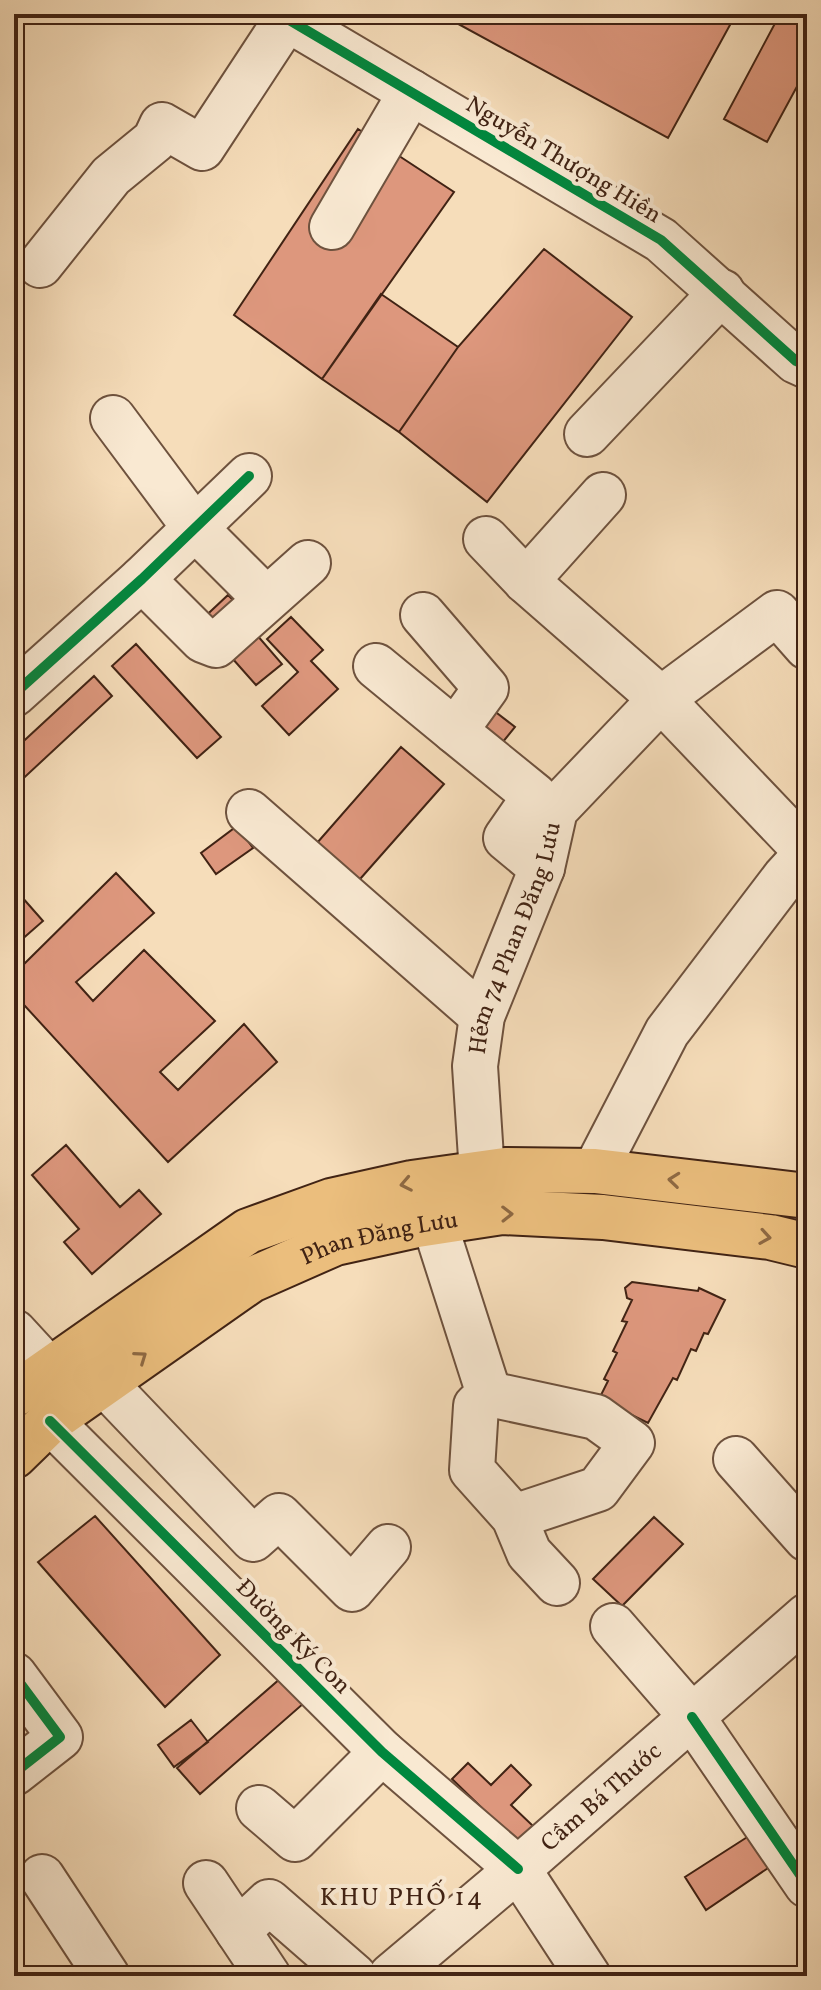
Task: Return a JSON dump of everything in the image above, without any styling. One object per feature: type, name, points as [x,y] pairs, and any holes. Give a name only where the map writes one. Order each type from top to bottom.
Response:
[{"type":"main road","name":"Phan Đăng Lưu","points":[[14,1395],[248,1231],[331,1201],[412,1183],[505,1170],[595,1171],[807,1196]]},
{"type":"main road","name":"Phan Đăng Lưu","points":[[14,1456],[50,1421],[251,1280],[335,1243],[434,1222],[502,1212],[603,1217],[770,1237],[807,1246]]},
{"type":"street","name":"Nguyễn Thượng Hiền","points":[[285,16],[661,240],[796,361],[807,366]]},
{"type":"street","points":[[40,265],[111,176],[155,140],[162,125],[202,148],[285,16]]},
{"type":"street","points":[[332,227],[411,92]]},
{"type":"street","points":[[587,434],[722,292]]},
{"type":"street","points":[[113,418],[195,528],[253,586]]},
{"type":"street","points":[[14,694],[142,579],[249,476]]},
{"type":"street","points":[[526,581],[603,495]]},
{"type":"street","points":[[486,539],[526,581],[661,699],[807,853],[785,877],[667,1032],[595,1171]]},
{"type":"street","points":[[142,579],[203,640],[216,645],[308,563]]},
{"type":"street","name":"Hẻm 74 Phan Đăng Lưu","points":[[482,1173],[475,1066],[482,1016],[542,868],[555,810],[661,699],[777,613],[807,647]]},
{"type":"street","points":[[423,615],[486,688],[455,731]]},
{"type":"street","points":[[376,666],[535,796],[506,838],[542,868]]},
{"type":"street","points":[[249,812],[482,1016]]},
{"type":"street","points":[[434,1222],[489,1394]]},
{"type":"street","points":[[14,1332],[49,1370]]},
{"type":"street","points":[[104,1383],[253,1539],[279,1516],[352,1589],[388,1547]]},
{"type":"street","points":[[489,1394],[476,1406],[472,1470],[514,1517],[529,1553],[557,1583]]},
{"type":"street","points":[[489,1394],[596,1417],[632,1443],[598,1489],[514,1517]]},
{"type":"street","name":"Đường Ký Con","points":[[50,1421],[382,1752],[518,1869],[588,1976]]},
{"type":"street","points":[[736,1459],[807,1539]]},
{"type":"street","name":"Cầm Bá Thước","points":[[391,1976],[807,1616]]},
{"type":"street","points":[[613,1626],[692,1717],[806,1881]]},
{"type":"street","points":[[14,1675],[60,1737],[14,1773]]},
{"type":"street","points":[[259,1808],[295,1839],[382,1752]]},
{"type":"street","points":[[42,1877],[107,1976]]},
{"type":"street","points":[[206,1883],[268,1976]]},
{"type":"street","points":[[238,1931],[269,1902],[354,1976]]},
{"type":"building","points":[[440,14],[736,14],[668,138]]},
{"type":"building","points":[[780,14],[807,14],[807,68],[767,142],[724,119]]},
{"type":"building","points":[[358,129],[454,192],[322,379],[234,315]]},
{"type":"building","points":[[544,249],[632,317],[487,502],[399,432],[458,347]]},
{"type":"building","points":[[381,294],[458,347],[399,432],[322,379]]},
{"type":"building","points":[[228,595],[243,610],[196,625]]},
{"type":"building","points":[[291,617],[323,650],[311,661],[338,689],[289,735],[262,706],[298,672],[267,639]]},
{"type":"building","points":[[250,627],[282,664],[256,685],[224,649]]},
{"type":"building","points":[[136,644],[221,737],[197,758],[112,666]]},
{"type":"building","points":[[94,676],[112,696],[14,787],[14,750]]},
{"type":"building","points":[[493,710],[515,727],[498,748],[476,731]]},
{"type":"building","points":[[401,747],[444,784],[353,887],[310,851]]},
{"type":"building","points":[[237,826],[253,848],[216,874],[201,853]]},
{"type":"building","points":[[116,873],[154,913],[76,982],[93,1001],[144,950],[215,1021],[160,1072],[178,1090],[244,1024],[277,1062],[168,1162],[14,994],[14,974]]},
{"type":"building","points":[[14,888],[43,921],[20,941],[14,934]]},
{"type":"building","points":[[66,1145],[120,1207],[139,1190],[161,1214],[92,1274],[64,1242],[79,1229],[32,1175]]},
{"type":"building","points":[[632,1282],[698,1291],[699,1288],[725,1300],[708,1334],[704,1333],[696,1351],[691,1349],[677,1380],[673,1378],[648,1423],[599,1399],[608,1381],[604,1379],[617,1353],[613,1351],[627,1322],[622,1321],[632,1300],[627,1298],[625,1288]]},
{"type":"building","points":[[95,1516],[220,1655],[165,1707],[38,1562]]},
{"type":"building","points":[[654,1517],[683,1544],[622,1606],[593,1579]]},
{"type":"building","points":[[281,1678],[304,1703],[200,1794],[177,1768]]},
{"type":"building","points":[[191,1720],[208,1742],[174,1767],[158,1745]]},
{"type":"building","points":[[468,1763],[491,1785],[511,1765],[531,1785],[511,1805],[533,1826],[517,1842],[452,1779]]},
{"type":"building","points":[[752,1834],[774,1864],[706,1910],[685,1877]]},
{"type":"cycle path","points":[[279,14],[661,240],[796,361],[807,366]]},
{"type":"cycle path","points":[[14,694],[142,579],[249,476]]},
{"type":"cycle path","points":[[50,1421],[382,1752],[518,1869]]},
{"type":"cycle path","points":[[14,1675],[60,1737],[14,1773]]},
{"type":"cycle path","points":[[692,1717],[807,1885]]},
{"type":"district","name":"KHU PHỐ 14","points":[[402,1896]]}]
